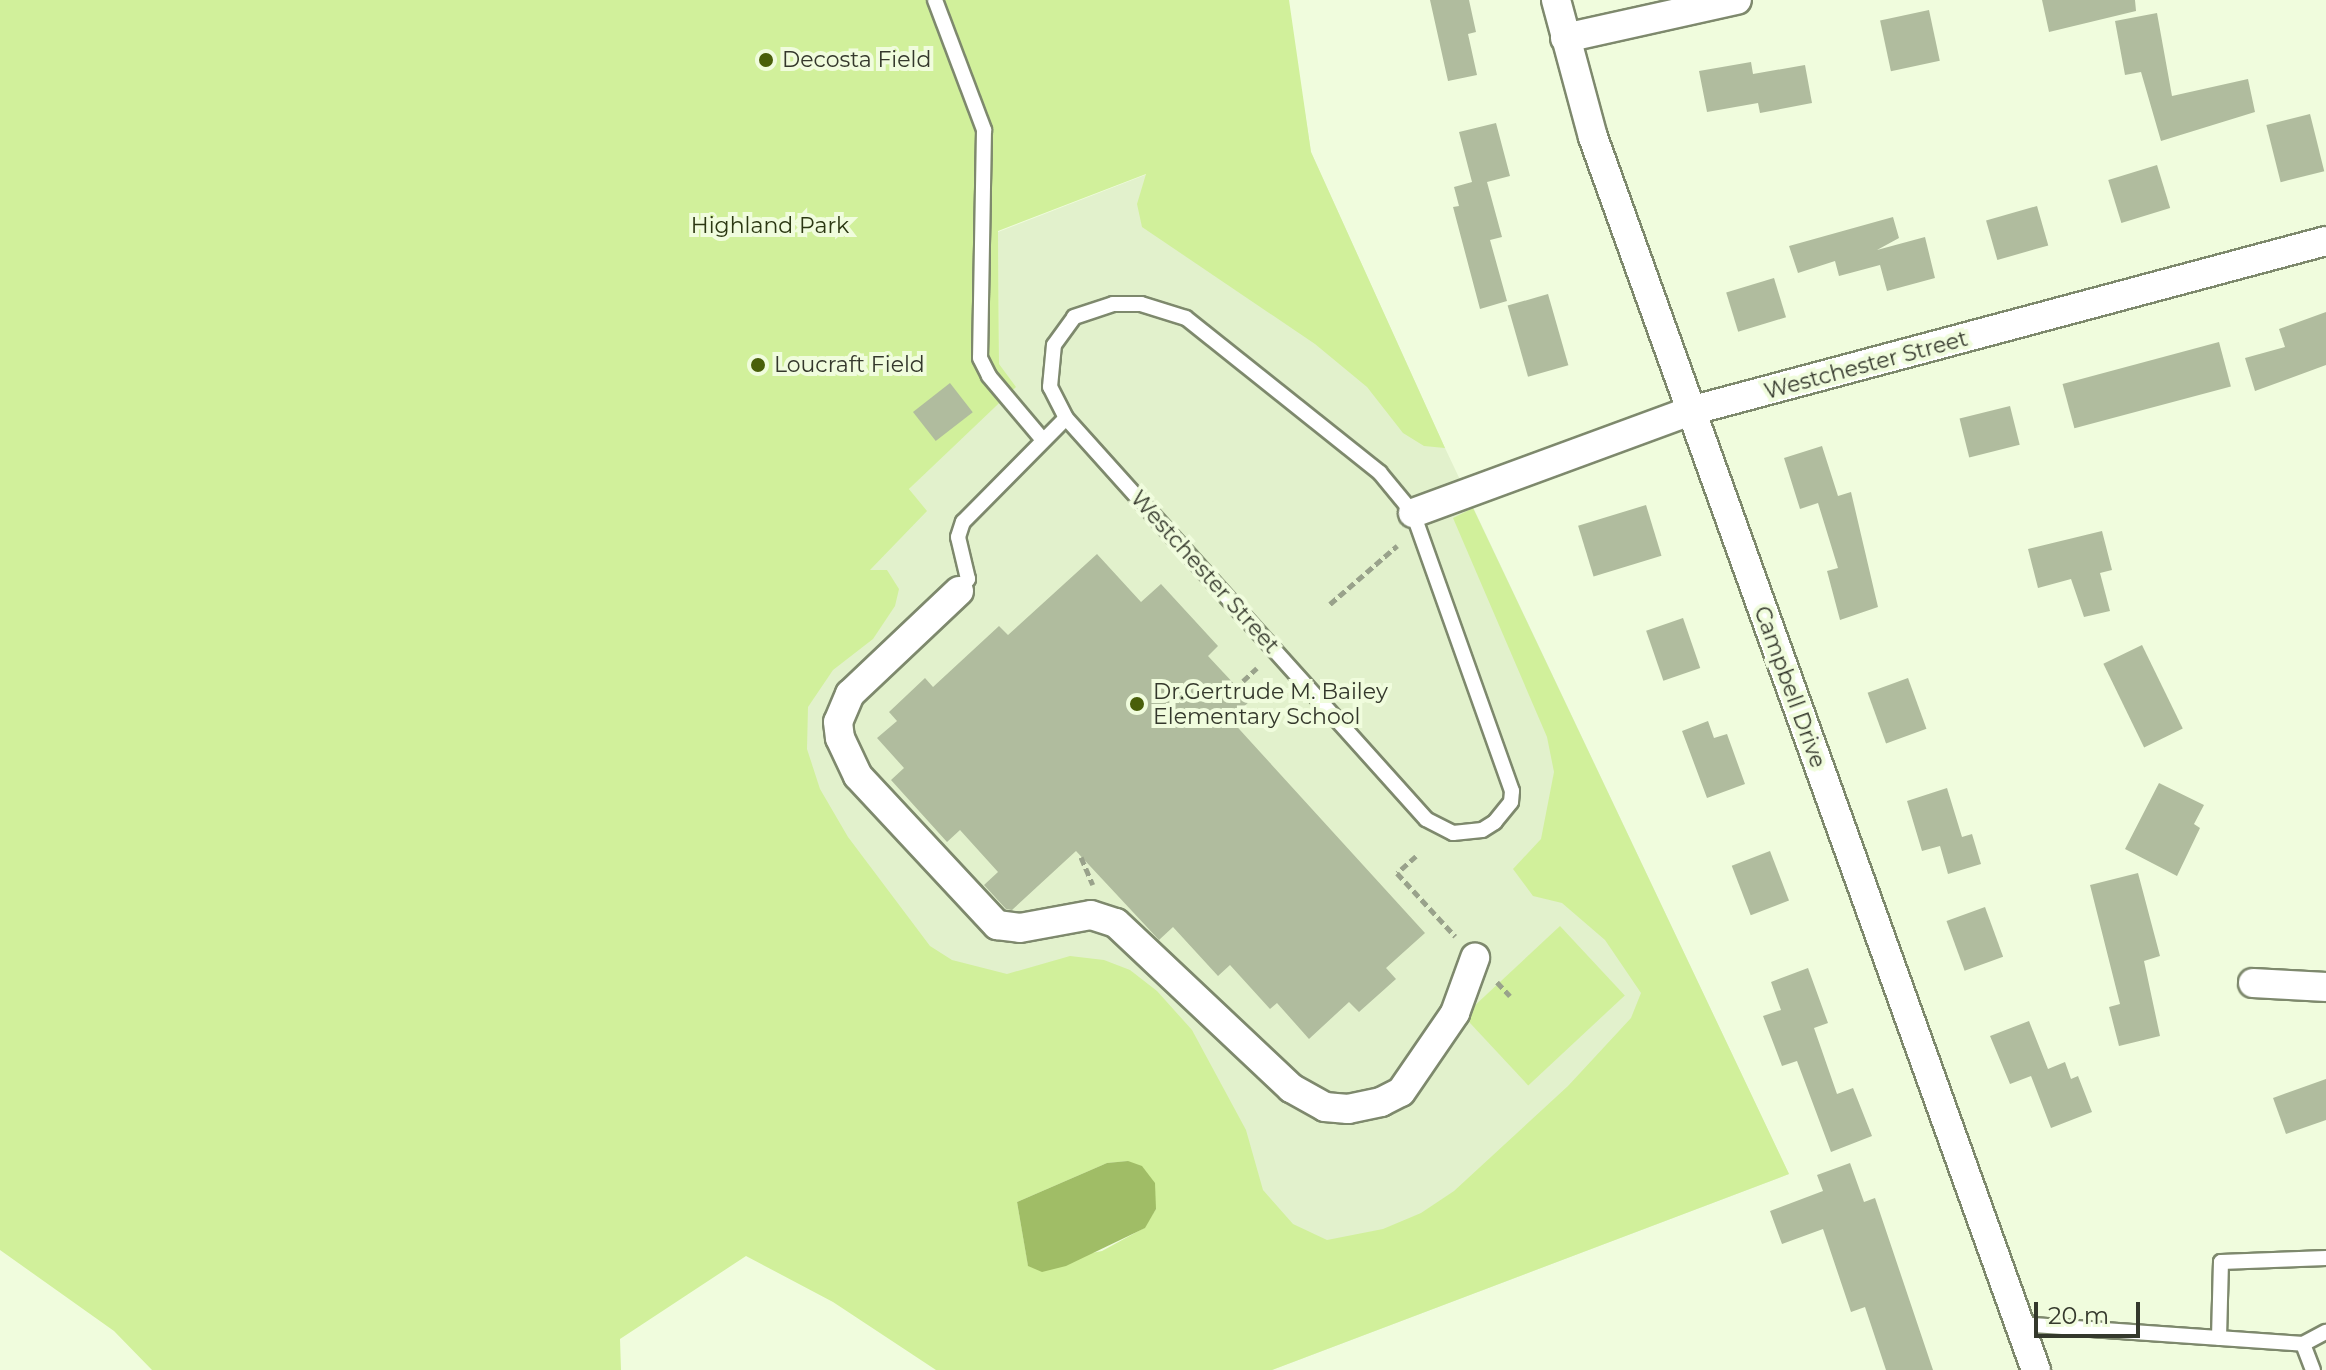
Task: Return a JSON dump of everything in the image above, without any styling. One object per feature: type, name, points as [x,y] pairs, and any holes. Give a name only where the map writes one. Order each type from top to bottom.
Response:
[{"type":"street","name":"Campbell Drive","points":[[1556,0],[1593,137],[2036,1370]]},
{"type":"street","points":[[1565,38],[1737,0]]},
{"type":"street","name":"Westchester Street","points":[[1413,513],[1690,411],[2326,241]]},
{"type":"street","points":[[959,591],[850,694],[838,722],[840,738],[858,776],[997,925],[1020,928],[1091,915],[1116,923],[1291,1088],[1325,1107],[1348,1109],[1381,1102],[1401,1092],[1455,1013],[1475,958]]},
{"type":"street","points":[[2253,983],[2326,987]]},
{"type":"lane","points":[[935,0],[984,130],[980,358],[989,376],[1042,439]]},
{"type":"lane","name":"Westchester Street","points":[[1113,304],[1163,310],[1186,318],[1380,473],[1413,513],[1512,791],[1504,814],[1482,830],[1453,833],[1426,819],[1066,418],[1048,372],[1054,345],[1074,317],[1113,304]]},
{"type":"lane","points":[[959,591],[968,579],[958,537],[963,522],[1066,418]]},
{"type":"lane","points":[[2219,1338],[2221,1262],[2326,1258]]},
{"type":"lane","points":[[2019,1324],[2303,1344],[2326,1332]]},
{"type":"lane","points":[[2303,1344],[2313,1370]]},
{"type":"path","points":[[1330,604],[1397,546]]},
{"type":"path","points":[[1243,681],[1258,667]]},
{"type":"path","points":[[1416,856],[1397,873],[1510,996]]},
{"type":"shaded area","name":"Dr.Gertrude M. Bailey Elementary School","points":[[1305,113],[1311,152],[1445,448],[1789,1174],[1272,1370],[689,659],[926,511],[909,489],[950,449],[999,364],[998,232]]},
{"type":"shaded area","points":[[1128,1161],[1142,1166],[1155,1183],[1156,1209],[1145,1228],[1066,1266],[1042,1272],[1028,1266],[1017,1202],[1107,1163]]},
{"type":"green space","name":"Highland Park","points":[[0,0],[1289,0],[1311,152],[1445,448],[1424,446],[1403,433],[1367,387],[1315,344],[1142,227],[1137,204],[1146,174],[998,231],[999,364],[1016,387],[909,489],[927,511],[870,570],[887,570],[899,589],[895,606],[873,639],[833,670],[808,707],[807,749],[820,789],[848,837],[930,946],[952,960],[1007,974],[1070,956],[1104,960],[1130,970],[1157,991],[1192,1030],[1246,1130],[1263,1190],[1293,1224],[1327,1240],[1383,1229],[1421,1213],[1454,1191],[1568,1086],[1631,1018],[1641,993],[1605,940],[1562,903],[1533,896],[1513,869],[1541,839],[1554,772],[1547,737],[1453,518],[1473,508],[1789,1174],[1272,1370],[936,1370],[833,1302],[746,1256],[620,1339],[621,1370],[152,1370],[114,1331],[0,1250]],"holes":[[[1128,1161],[1156,1209],[1144,1228],[1102,1251],[1028,1265],[1017,1202],[1107,1163]]]},
{"type":"green space","points":[[1560,926],[1625,995],[1528,1086],[1463,1016]]},
{"type":"building","points":[[1430,0],[1469,0],[1476,32],[1468,34],[1477,75],[1448,81]]},
{"type":"building","points":[[2042,0],[2135,0],[2136,11],[2049,32]]},
{"type":"building","points":[[1929,10],[1940,61],[1891,71],[1880,20]]},
{"type":"building","points":[[2157,13],[2172,96],[2248,79],[2255,112],[2161,141],[2141,72],[2125,75],[2115,21]]},
{"type":"building","points":[[1751,62],[1753,74],[1805,65],[1812,103],[1760,113],[1758,103],[1707,112],[1699,71]]},
{"type":"building","points":[[2310,114],[2324,171],[2281,182],[2266,125]]},
{"type":"building","points":[[1496,123],[1510,176],[1487,182],[1502,237],[1490,240],[1507,301],[1480,309],[1453,207],[1459,206],[1454,187],[1472,182],[1459,132]]},
{"type":"building","points":[[2157,165],[2170,208],[2121,223],[2108,180]]},
{"type":"building","points":[[2037,206],[2048,245],[1997,260],[1986,221]]},
{"type":"building","points":[[1893,217],[1899,238],[1877,250],[1925,237],[1935,278],[1887,291],[1880,265],[1839,276],[1835,261],[1798,273],[1789,246]]},
{"type":"building","points":[[1774,278],[1786,317],[1738,332],[1726,293]]},
{"type":"building","points":[[1548,294],[1568,365],[1528,377],[1508,306]]},
{"type":"building","points":[[2326,312],[2326,365],[2255,391],[2245,358],[2285,347],[2279,329]]},
{"type":"building","points":[[2219,342],[2231,386],[2074,428],[2063,384]]},
{"type":"building","points":[[950,383],[973,412],[936,441],[913,412]]},
{"type":"building","points":[[2010,406],[2020,445],[1969,457],[1960,419]]},
{"type":"building","points":[[1822,446],[1838,496],[1851,492],[1878,607],[1840,620],[1827,571],[1838,568],[1818,503],[1800,509],[1784,458]]},
{"type":"building","points":[[1646,505],[1661,556],[1594,576],[1578,526]]},
{"type":"building","points":[[2102,531],[2112,570],[2100,573],[2110,611],[2084,617],[2071,579],[2038,588],[2028,549]]},
{"type":"building","points":[[1097,554],[1141,602],[1161,584],[1218,646],[1208,656],[1250,701],[1230,719],[1425,933],[1386,968],[1396,979],[1359,1012],[1349,1002],[1309,1039],[1277,1003],[1270,1009],[1230,965],[1218,976],[1173,927],[1159,940],[1076,851],[1012,910],[1006,909],[984,885],[998,872],[960,830],[947,842],[891,780],[904,768],[877,738],[897,721],[889,712],[925,678],[933,687],[999,626],[1008,635]]},
{"type":"building","points":[[1683,618],[1700,668],[1663,681],[1646,631]]},
{"type":"building","points":[[2142,645],[2183,729],[2144,747],[2103,664]]},
{"type":"building","points":[[1908,678],[1926,729],[1886,743],[1868,693]]},
{"type":"building","points":[[1708,721],[1714,738],[1727,734],[1745,784],[1707,798],[1682,731]]},
{"type":"building","points":[[2159,783],[2204,805],[2194,824],[2200,828],[2177,876],[2125,849]]},
{"type":"building","points":[[1947,788],[1962,837],[1972,834],[1981,864],[1948,874],[1940,846],[1922,851],[1907,801]]},
{"type":"building","points":[[1770,851],[1789,900],[1751,915],[1732,866]]},
{"type":"building","points":[[2138,873],[2160,956],[2144,961],[2160,1036],[2119,1046],[2109,1007],[2120,1004],[2090,885]]},
{"type":"building","points":[[1985,907],[2003,957],[1965,971],[1946,921]]},
{"type":"building","points":[[1808,968],[1828,1023],[1814,1028],[1837,1094],[1853,1088],[1872,1136],[1831,1152],[1797,1061],[1782,1066],[1763,1016],[1781,1010],[1771,982]]},
{"type":"building","points":[[2029,1021],[2048,1069],[2065,1062],[2071,1079],[2078,1076],[2092,1112],[2051,1128],[2031,1076],[2010,1084],[1990,1036]]},
{"type":"building","points":[[2326,1079],[2326,1120],[2286,1134],[2273,1098]]},
{"type":"building","points":[[1850,1163],[1864,1202],[1875,1198],[1933,1370],[1886,1370],[1865,1307],[1851,1312],[1823,1229],[1782,1244],[1770,1211],[1823,1191],[1817,1175]]},
{"type":"place","name":"Decosta Field","points":[[766,60]]},
{"type":"place","name":"Loucraft Field","points":[[758,365]]},
{"type":"place","name":"Dr.Gertrude M. Bailey Elementary School","points":[[1137,704]]}]
